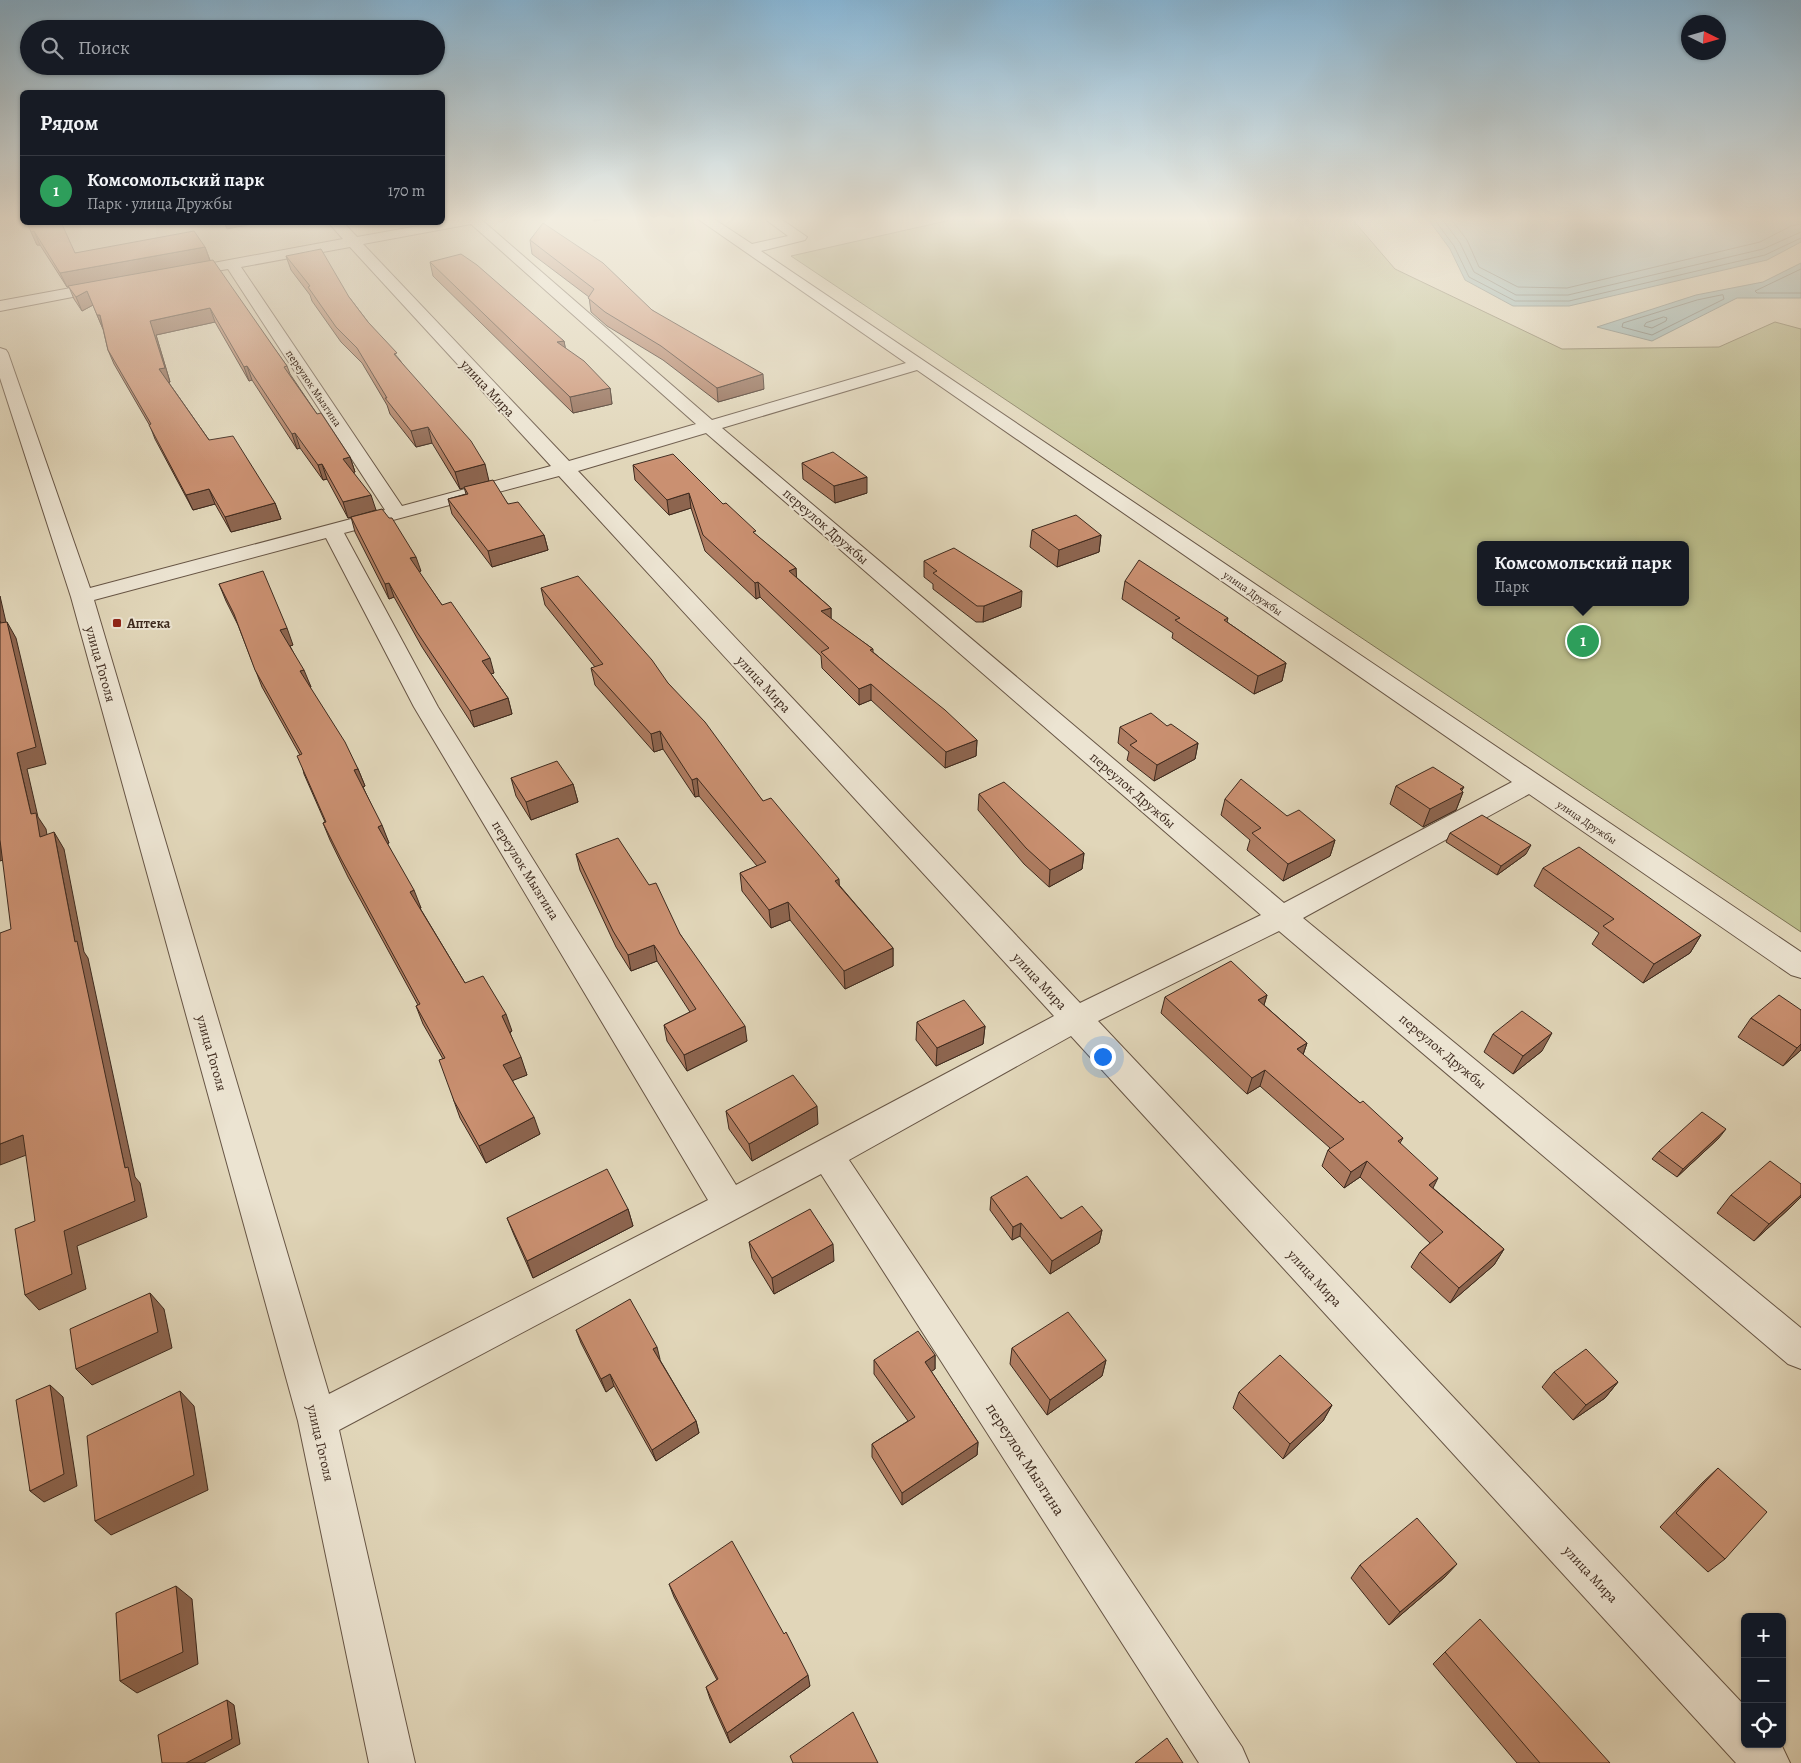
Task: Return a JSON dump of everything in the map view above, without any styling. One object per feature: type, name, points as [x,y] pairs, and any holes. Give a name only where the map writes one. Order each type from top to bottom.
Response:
[{"type":"street","points":[[0,306],[26,301]]},
{"type":"street","name":"переулок Мызгина","points":[[256,301],[397,513]]},
{"type":"street","name":"улица Мира","points":[[407,301],[1741,1735]]},
{"type":"street","name":"переулок Дружбы","points":[[569,301],[710,427],[1282,917],[1801,1351]]},
{"type":"street","name":"улица Дружбы","points":[[828,301],[1801,968]]},
{"type":"street","name":"улица Гоголя","points":[[0,352],[82,597],[317,1421],[392,1763]]},
{"type":"street","points":[[82,597],[563,469],[921,364]]},
{"type":"street","name":"переулок Мызгина","points":[[332,530],[426,707],[730,1204]]},
{"type":"street","points":[[317,1421],[827,1155],[1075,1019],[1282,917],[1529,783]]},
{"type":"street","name":"переулок Мызгина","points":[[827,1155],[1226,1763]]},
{"type":"street","points":[[1753,1748],[1767,1763]]},
{"type":"green space","points":[[859,301],[1462,301],[1562,349],[1719,347],[1775,322],[1801,329],[1801,932]]},
{"type":"water","points":[[1504,301],[1589,301],[1569,306],[1513,306]]},
{"type":"water","points":[[1677,301],[1731,301],[1652,341],[1597,327]]},
{"type":"building","points":[[91,301],[242,301],[287,366],[284,367],[317,414],[321,413],[350,457],[343,459],[371,495],[343,502],[322,464],[318,465],[295,433],[292,434],[247,366],[244,367],[210,308],[150,321],[165,368],[159,369],[209,440],[233,436],[275,503],[225,517],[209,489],[186,495],[149,425],[151,424],[108,350],[100,315],[97,315]]},
{"type":"building","points":[[318,301],[352,301],[368,322],[397,353],[394,354],[471,441],[485,464],[455,472],[428,427],[411,431],[385,398],[387,398],[357,348],[336,327]]},
{"type":"building","points":[[471,301],[519,301],[564,341],[557,342],[584,361],[610,388],[570,397]]},
{"type":"building","points":[[592,301],[643,301],[652,310],[763,374],[717,388],[661,346],[605,312]]},
{"type":"building","points":[[833,452],[867,477],[834,486],[802,463]]},
{"type":"building","points":[[673,454],[723,504],[726,503],[756,531],[753,532],[796,568],[789,571],[831,608],[821,611],[873,649],[870,650],[945,710],[977,740],[946,752],[871,684],[859,689],[821,652],[829,648],[758,582],[755,583],[703,535],[689,493],[667,500],[633,465]]},
{"type":"building","points":[[493,480],[508,504],[518,502],[544,535],[488,551],[448,499],[468,494],[464,487]]},
{"type":"building","points":[[382,509],[389,518],[392,518],[416,557],[410,558],[442,605],[451,602],[490,658],[482,661],[508,698],[470,711],[417,632],[389,583],[385,584],[351,517]]},
{"type":"building","points":[[1076,515],[1101,535],[1059,550],[1032,530]]},
{"type":"building","points":[[954,548],[1022,591],[984,606],[977,606],[933,573],[937,571],[924,561]]},
{"type":"building","points":[[1139,560],[1228,618],[1224,620],[1286,663],[1258,676],[1175,620],[1180,618],[1125,581]]},
{"type":"building","points":[[263,571],[287,628],[280,630],[304,670],[300,671],[345,742],[358,769],[354,770],[382,825],[378,827],[414,890],[410,892],[465,983],[483,976],[506,1014],[502,1016],[521,1057],[503,1065],[534,1117],[479,1146],[454,1101],[439,1060],[445,1058],[416,1006],[420,1004],[323,823],[326,822],[297,756],[302,754],[255,670],[234,614],[219,584]]},
{"type":"building","points":[[578,576],[652,660],[668,683],[705,722],[763,801],[771,798],[839,879],[835,881],[893,948],[844,971],[788,902],[769,910],[740,873],[766,862],[697,778],[692,780],[660,731],[651,734],[591,668],[603,664],[541,588]]},
{"type":"building","points":[[7,622],[36,747],[17,753],[31,814],[36,813],[40,837],[54,832],[75,942],[77,941],[125,1168],[128,1167],[135,1201],[64,1231],[72,1274],[25,1295],[15,1229],[35,1221],[23,1135],[0,1144],[0,933],[11,929],[0,840],[0,623]]},
{"type":"building","points":[[1151,713],[1167,726],[1171,724],[1198,743],[1157,765],[1130,745],[1137,741],[1120,727]]},
{"type":"building","points":[[557,761],[573,784],[526,802],[511,778]]},
{"type":"building","points":[[1433,767],[1464,787],[1460,789],[1463,792],[1430,809],[1396,786]]},
{"type":"building","points":[[1241,779],[1287,816],[1299,810],[1335,840],[1288,864],[1252,833],[1261,828],[1225,799]]},
{"type":"building","points":[[1004,782],[1084,853],[1050,870],[1026,848],[979,794]]},
{"type":"building","points":[[1482,815],[1531,845],[1501,866],[1450,833]]},
{"type":"building","points":[[618,838],[649,885],[656,883],[680,934],[745,1026],[684,1055],[664,1025],[696,1009],[654,945],[628,955],[613,931],[576,854]]},
{"type":"building","points":[[1579,847],[1701,935],[1654,964],[1603,926],[1614,919],[1543,868]]},
{"type":"building","points":[[1231,961],[1267,995],[1258,1000],[1307,1043],[1297,1049],[1360,1103],[1363,1101],[1403,1138],[1398,1141],[1438,1178],[1429,1185],[1504,1249],[1459,1288],[1420,1252],[1443,1232],[1367,1161],[1351,1172],[1328,1150],[1344,1139],[1265,1070],[1252,1078],[1165,997]]},
{"type":"building","points":[[1779,995],[1801,1010],[1801,1044],[1797,1048],[1751,1018]]},
{"type":"building","points":[[964,1000],[985,1026],[937,1048],[917,1022]]},
{"type":"building","points":[[1522,1011],[1552,1033],[1523,1056],[1493,1034]]},
{"type":"building","points":[[793,1075],[817,1106],[749,1144],[726,1111]]},
{"type":"building","points":[[1702,1112],[1726,1129],[1683,1169],[1659,1151]]},
{"type":"building","points":[[1770,1161],[1801,1184],[1801,1195],[1769,1224],[1731,1195]]},
{"type":"building","points":[[607,1169],[628,1209],[527,1261],[507,1218]]},
{"type":"building","points":[[1027,1176],[1061,1219],[1082,1206],[1102,1230],[1052,1261],[1021,1223],[1013,1227],[991,1197]]},
{"type":"building","points":[[810,1209],[833,1244],[772,1278],[749,1242]]},
{"type":"building","points":[[150,1293],[158,1332],[76,1369],[70,1329]]},
{"type":"building","points":[[630,1299],[657,1347],[653,1349],[696,1421],[652,1450],[610,1374],[601,1379],[576,1330]]},
{"type":"building","points":[[1068,1312],[1106,1360],[1050,1400],[1012,1348]]},
{"type":"building","points":[[918,1331],[935,1355],[925,1362],[978,1442],[902,1493],[872,1444],[915,1417],[874,1360]]},
{"type":"building","points":[[1586,1349],[1618,1382],[1586,1405],[1554,1372]]},
{"type":"building","points":[[1280,1355],[1332,1405],[1290,1444],[1239,1392]]},
{"type":"building","points":[[50,1385],[64,1474],[30,1491],[16,1400]]},
{"type":"building","points":[[180,1391],[194,1475],[95,1521],[87,1436]]},
{"type":"building","points":[[1718,1468],[1767,1512],[1725,1559],[1676,1513]]},
{"type":"building","points":[[1417,1518],[1457,1564],[1400,1612],[1360,1565]]},
{"type":"building","points":[[732,1541],[784,1634],[786,1632],[808,1675],[727,1733],[706,1687],[718,1679],[669,1584]]},
{"type":"building","points":[[176,1586],[183,1652],[120,1681],[116,1613]]},
{"type":"building","points":[[1480,1619],[1610,1763],[1540,1763],[1445,1652]]},
{"type":"building","points":[[227,1700],[232,1739],[186,1763],[162,1763],[158,1735]]},
{"type":"building","points":[[853,1712],[878,1763],[793,1763],[790,1756]]},
{"type":"building","points":[[1167,1738],[1183,1763],[1135,1763]]},
{"type":"place","name":"Аптека","points":[[117,623]]},
{"type":"place","name":"Комсомольский парк","points":[[1583,641]]}]
